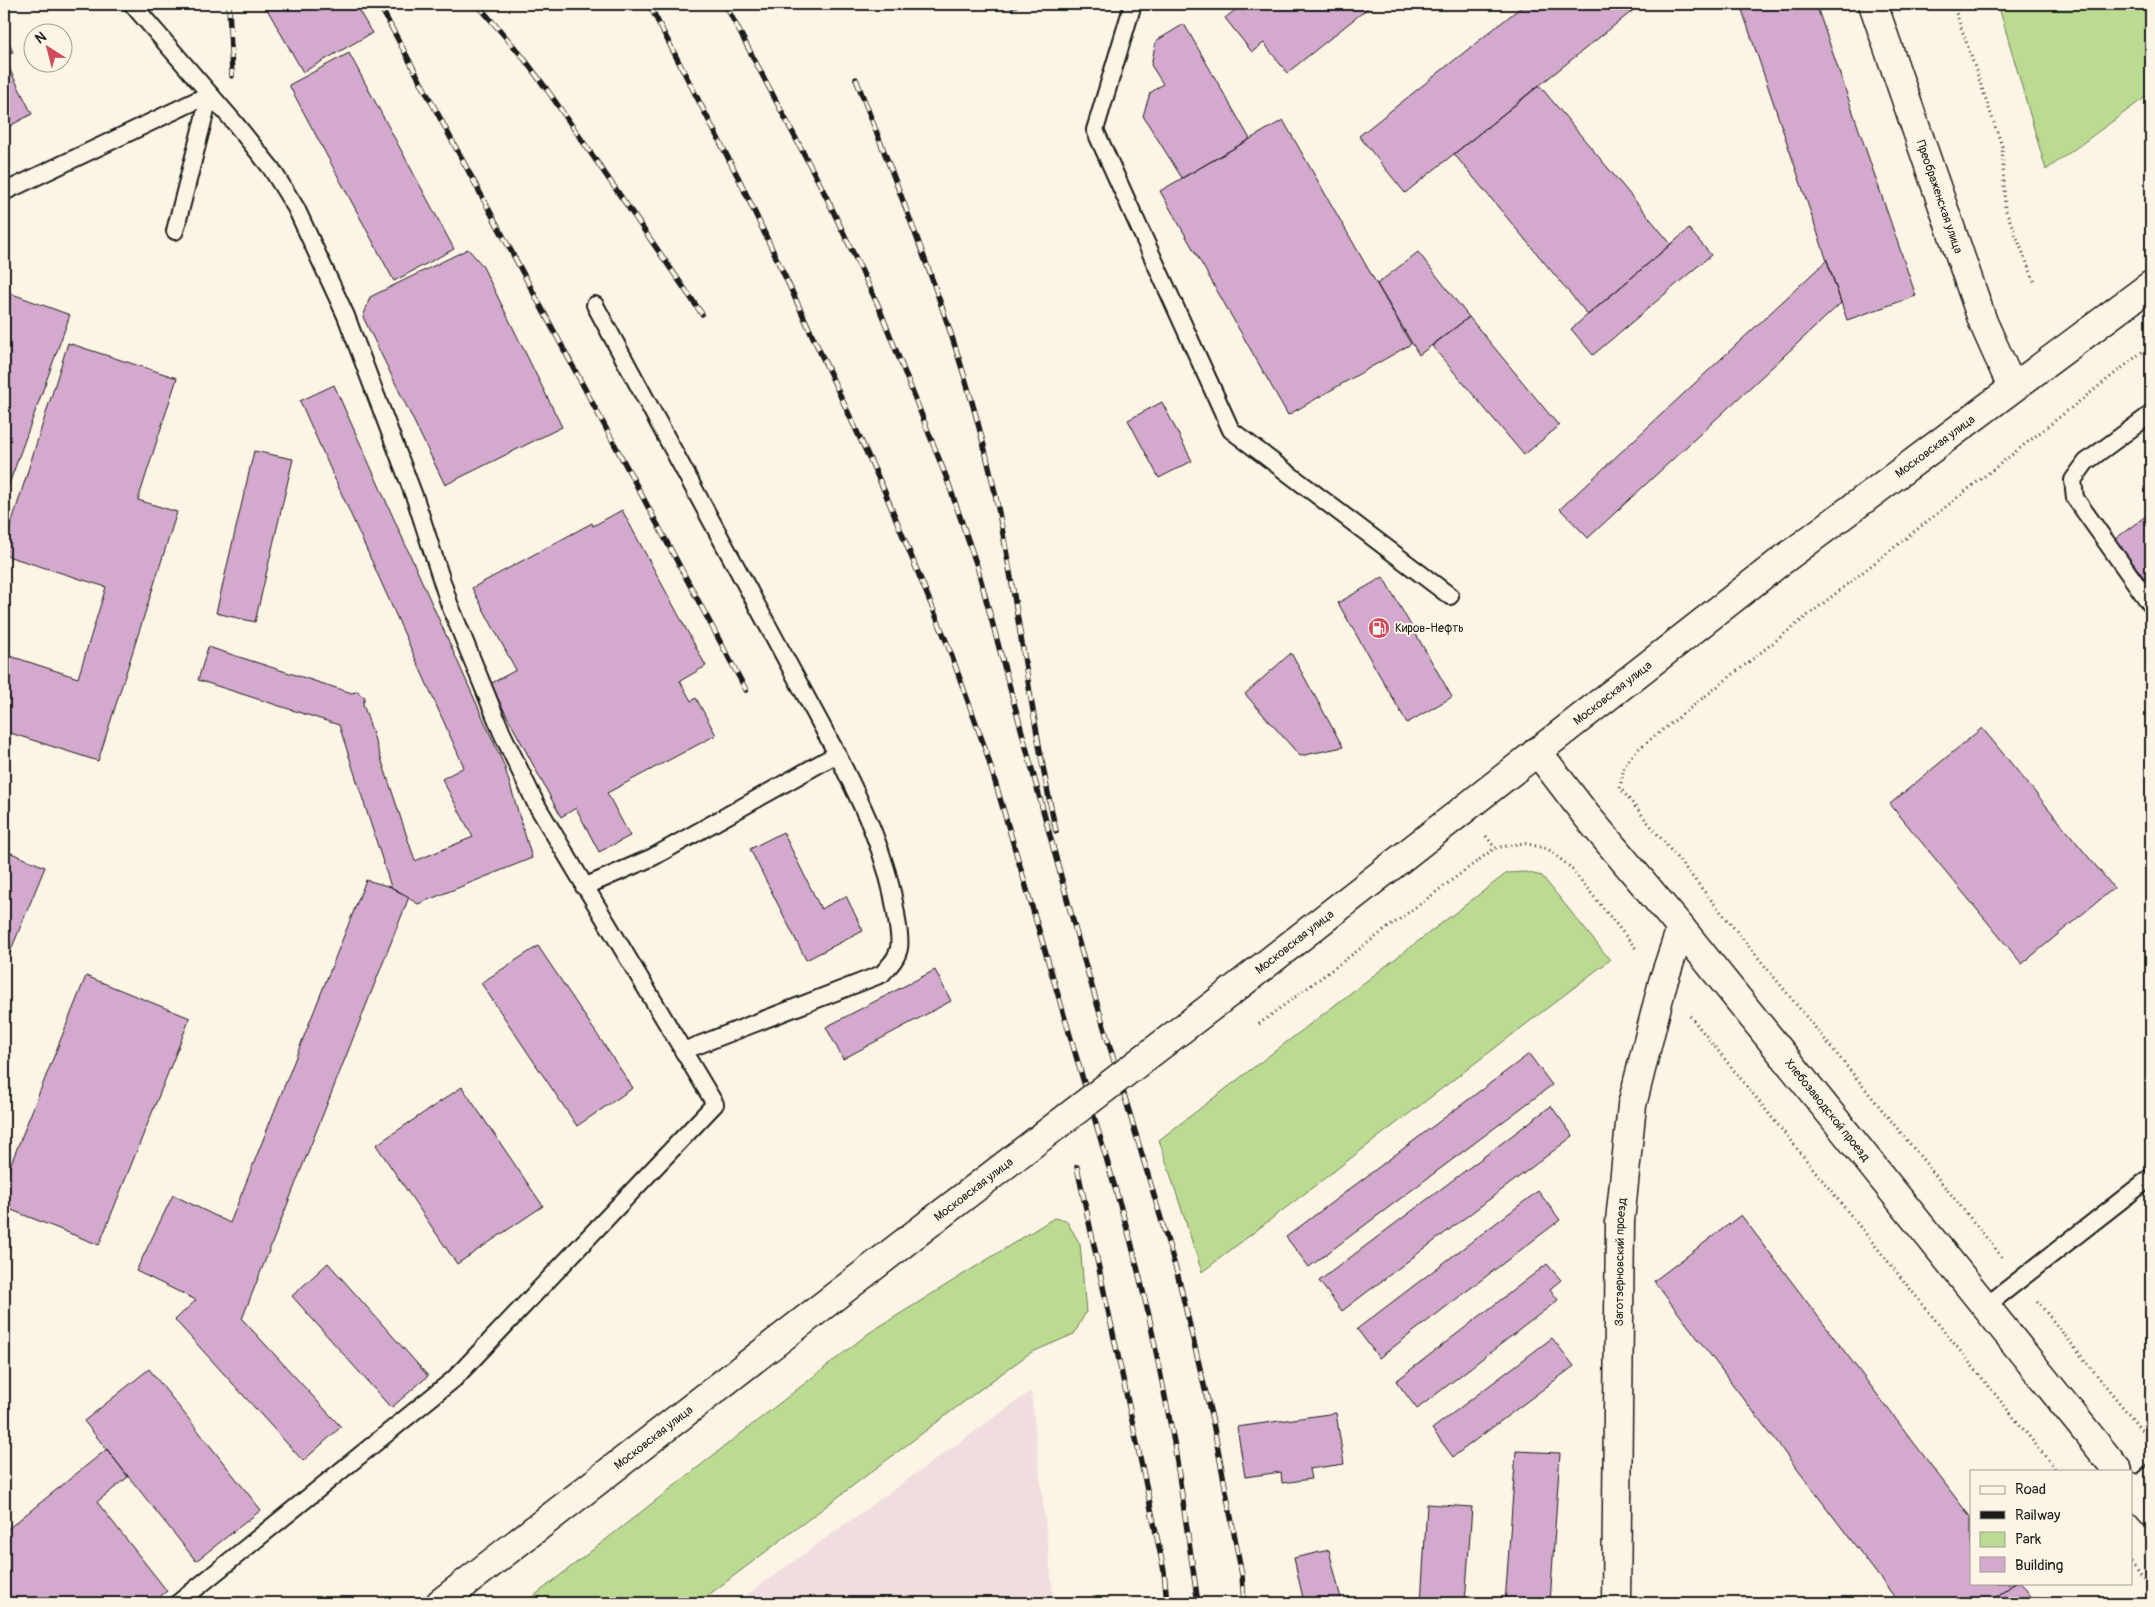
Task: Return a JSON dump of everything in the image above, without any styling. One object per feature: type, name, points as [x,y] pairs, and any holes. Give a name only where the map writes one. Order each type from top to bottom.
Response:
[{"type":"main road","name":"Преображенская улица","points":[[1873,4],[1983,322],[2012,387]]},
{"type":"main road","name":"Московская улица","points":[[440,1603],[1233,990],[1768,571],[2151,285]]},
{"type":"main road","name":"Хлебозаводской проезд","points":[[1537,751],[1586,815],[1681,928],[1986,1306],[2125,1470]]},
{"type":"main road","name":"Заготзерновский проезд","points":[[1616,1603],[1620,1221],[1632,1105],[1663,982],[1681,928]]},
{"type":"main road","name":"Хлебозаводской проезд","points":[[2133,1480],[2151,1512]]},
{"type":"lane","points":[[132,4],[272,168],[296,208],[346,316],[416,501],[449,603],[502,733],[536,804],[715,1104],[454,1378],[178,1603]]},
{"type":"lane","points":[[1133,4],[1095,130],[1231,430],[1450,596]]},
{"type":"lane","points":[[4,192],[210,94]]},
{"type":"lane","points":[[175,231],[210,94]]},
{"type":"lane","points":[[594,305],[837,754],[866,812],[882,850],[892,886],[899,932],[898,948],[892,963],[882,974],[683,1051]]},
{"type":"lane","points":[[2151,414],[2086,462],[2073,480],[2075,498],[2151,605]]},
{"type":"lane","points":[[584,887],[674,845],[837,754]]},
{"type":"lane","points":[[1986,1306],[2151,1177]]},
{"type":"path","points":[[1953,4],[2002,146],[2005,208],[2035,283]]},
{"type":"path","points":[[2151,345],[1637,750],[1624,766],[1620,788],[2151,1442]]},
{"type":"path","points":[[1259,1024],[1495,848],[1524,843],[1548,849],[1570,867],[2056,1470]]},
{"type":"path","points":[[2132,1563],[2151,1588]]},
{"type":"shaded area","points":[[1031,1391],[1054,1603],[735,1603]]},
{"type":"green space","points":[[1998,4],[2151,4],[2151,93],[2046,170]]},
{"type":"green space","points":[[1525,872],[1542,876],[1610,960],[1202,1272],[1159,1140],[1507,873]]},
{"type":"green space","points":[[1054,1218],[1066,1220],[1080,1244],[1086,1312],[1074,1334],[1030,1353],[698,1603],[525,1603],[869,1333]]},
{"type":"building","points":[[264,4],[355,4],[372,33],[303,72]]},
{"type":"building","points":[[1009,4],[1023,4],[1012,9]]},
{"type":"building","points":[[1243,4],[1373,4],[1287,73],[1264,43],[1252,52],[1225,18]]},
{"type":"building","points":[[1525,4],[1641,4],[1405,193],[1359,136]]},
{"type":"building","points":[[1740,4],[1816,4],[1916,296],[1847,320]]},
{"type":"building","points":[[1184,24],[1250,139],[1182,178],[1143,116],[1150,93],[1163,84],[1151,65],[1156,41]]},
{"type":"building","points":[[4,34],[13,52],[4,56]]},
{"type":"building","points":[[349,53],[454,249],[394,281],[289,85]]},
{"type":"building","points":[[4,58],[32,114],[4,129]]},
{"type":"building","points":[[1539,85],[1671,244],[1588,315],[1454,154]]},
{"type":"building","points":[[1283,120],[1411,344],[1288,415],[1160,191]]},
{"type":"building","points":[[1689,229],[1711,255],[1593,355],[1571,329]]},
{"type":"building","points":[[468,249],[482,265],[562,427],[445,485],[363,317],[370,297]]},
{"type":"building","points":[[1418,252],[1469,317],[1419,355],[1377,284]]},
{"type":"building","points":[[1827,260],[1841,303],[1588,538],[1560,509]]},
{"type":"building","points":[[4,291],[70,315],[4,498]]},
{"type":"building","points":[[1469,317],[1559,426],[1524,455],[1432,346]]},
{"type":"building","points":[[68,343],[177,378],[138,500],[177,512],[98,761],[4,731],[4,654],[78,678],[106,587],[4,555],[4,547]]},
{"type":"building","points":[[334,385],[504,765],[532,858],[418,904],[391,887],[339,725],[198,680],[208,647],[352,693],[358,691],[360,695],[365,697],[363,704],[415,861],[473,837],[442,779],[464,767],[300,401]]},
{"type":"building","points":[[1162,402],[1192,461],[1159,478],[1128,420]]},
{"type":"building","points":[[254,451],[293,459],[255,622],[216,613]]},
{"type":"building","points":[[622,510],[706,666],[680,681],[691,701],[696,698],[716,735],[607,793],[630,836],[599,852],[576,808],[561,817],[490,684],[516,670],[472,588],[592,523],[593,526]]},
{"type":"building","points":[[2151,512],[2151,587],[2115,539]]},
{"type":"building","points":[[1383,577],[1452,697],[1407,723],[1338,603]]},
{"type":"building","points":[[1291,653],[1343,747],[1300,756],[1245,694]]},
{"type":"building","points":[[1982,728],[2114,888],[2022,964],[1890,804]]},
{"type":"building","points":[[783,832],[821,909],[846,896],[863,931],[806,960],[750,849]]},
{"type":"building","points":[[4,850],[45,867],[4,967]]},
{"type":"building","points":[[366,880],[391,887],[409,897],[242,1319],[341,1427],[303,1461],[175,1320],[196,1300],[136,1271],[173,1195],[230,1223]]},
{"type":"building","points":[[538,946],[633,1088],[577,1126],[481,983]]},
{"type":"building","points":[[935,970],[951,1001],[843,1059],[826,1027]]},
{"type":"building","points":[[86,976],[190,1018],[99,1245],[4,1207],[4,1181]]},
{"type":"building","points":[[1529,1054],[1552,1085],[1309,1267],[1286,1237]]},
{"type":"building","points":[[462,1087],[543,1206],[457,1264],[376,1145]]},
{"type":"building","points":[[1551,1106],[1573,1136],[1342,1311],[1319,1281]]},
{"type":"building","points":[[1538,1191],[1560,1220],[1379,1358],[1357,1329]]},
{"type":"building","points":[[1741,1215],[1970,1517],[1970,1584],[2014,1584],[1988,1603],[1899,1603],[1654,1281]]},
{"type":"building","points":[[328,1263],[428,1376],[391,1408],[292,1296]]},
{"type":"building","points":[[1547,1264],[1561,1280],[1550,1289],[1558,1300],[1417,1409],[1396,1381]]},
{"type":"building","points":[[1552,1338],[1574,1366],[1453,1457],[1432,1429]]},
{"type":"building","points":[[149,1369],[261,1510],[196,1561],[84,1421]]},
{"type":"building","points":[[1336,1413],[1344,1464],[1309,1469],[1311,1479],[1282,1483],[1281,1472],[1245,1477],[1237,1427]]},
{"type":"building","points":[[107,1449],[128,1477],[97,1502],[167,1591],[152,1603],[4,1603],[4,1532]]},
{"type":"building","points":[[1516,1451],[1560,1453],[1550,1603],[1505,1603]]},
{"type":"building","points":[[1427,1504],[1472,1507],[1465,1603],[1421,1603]]},
{"type":"building","points":[[1329,1550],[1342,1603],[1304,1603],[1294,1558]]},
{"type":"building","points":[[2014,1584],[2022,1584],[2036,1603],[1988,1603]]},
{"type":"railway","points":[[229,4],[232,76]]},
{"type":"railway","points":[[379,4],[746,690]]},
{"type":"railway","points":[[477,4],[522,56],[548,91],[702,314]]},
{"type":"railway","points":[[649,4],[739,179],[884,490],[947,643],[986,751],[1131,1242],[1149,1316],[1174,1442],[1198,1603]]},
{"type":"railway","points":[[725,4],[823,190],[878,305],[947,479],[977,566],[1079,943],[1178,1276],[1213,1423],[1242,1575],[1244,1603]]},
{"type":"railway","points":[[856,79],[932,279],[966,380],[980,432],[1002,527],[1039,744],[1056,831]]},
{"type":"railway","points":[[1077,1167],[1164,1571],[1167,1603]]},
{"type":"place","name":"Киров-Нефть","points":[[1379,628]]}]
